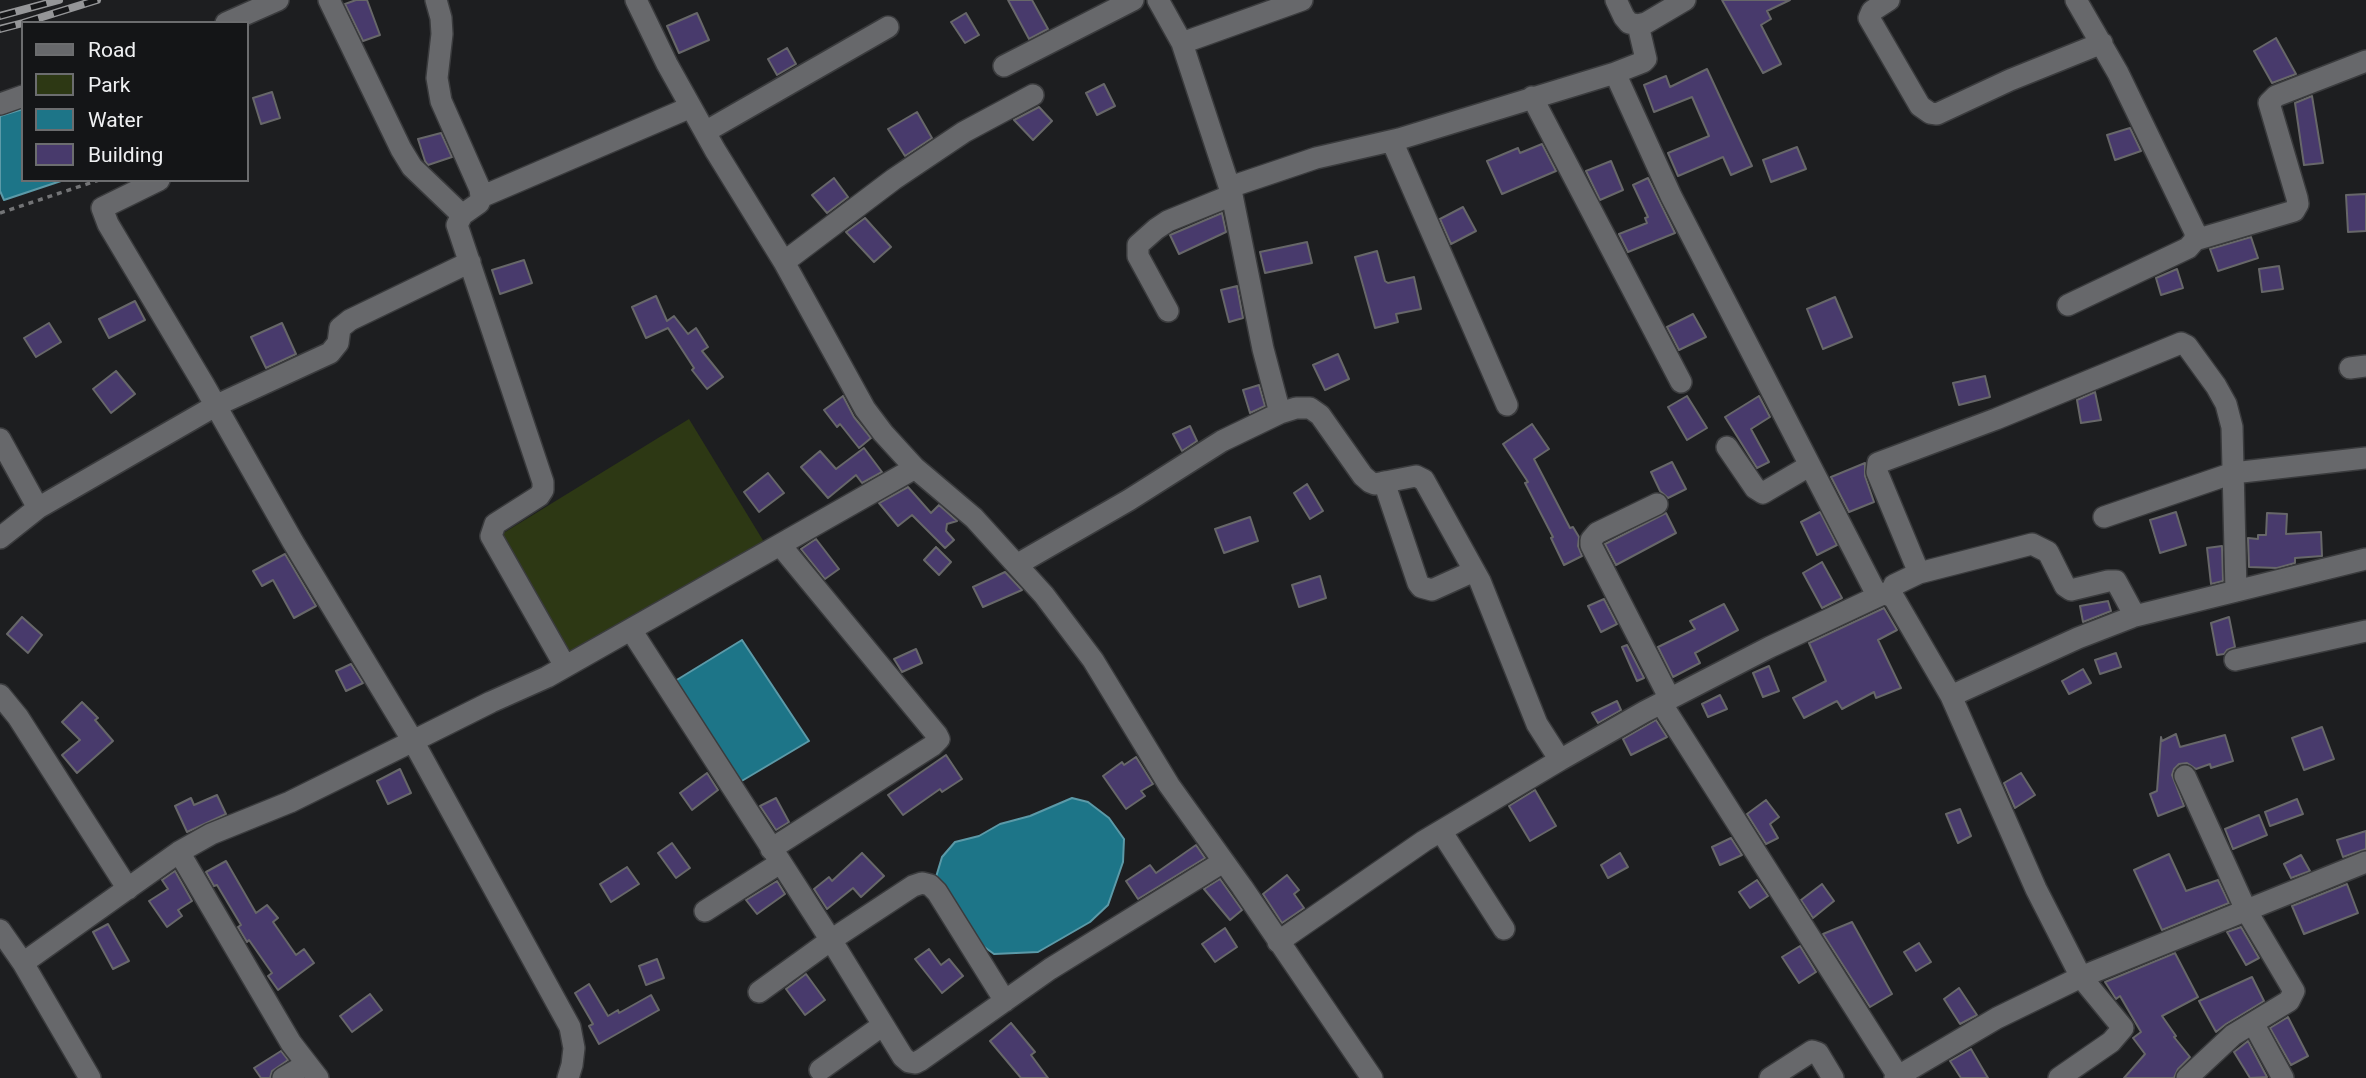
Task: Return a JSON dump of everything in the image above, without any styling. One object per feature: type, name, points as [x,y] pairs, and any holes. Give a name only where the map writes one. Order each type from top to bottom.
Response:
[{"type":"street","points":[[229,21],[278,0]]},
{"type":"street","points":[[329,0],[412,167],[462,215]]},
{"type":"street","points":[[436,0],[442,34],[437,78],[441,101],[480,189],[481,197],[476,207],[462,215],[457,225],[543,482],[543,490],[539,496],[495,524],[491,536],[549,675]]},
{"type":"street","points":[[636,0],[667,65],[784,262],[865,409],[915,468],[974,519],[1044,594],[1093,660],[1168,785],[1372,1078]]},
{"type":"street","points":[[1004,66],[1133,0]]},
{"type":"street","points":[[1158,0],[1182,43],[1231,191],[1263,349],[1280,413]]},
{"type":"street","points":[[1182,43],[1302,0]]},
{"type":"street","points":[[1616,0],[1623,17],[1629,23],[1638,25],[1685,0]]},
{"type":"street","points":[[1889,0],[1872,10],[1869,18],[1920,106],[1930,113],[1937,114],[2010,80],[2102,43]]},
{"type":"street","points":[[2076,0],[2102,43],[2189,220],[2196,240]]},
{"type":"street","points":[[1168,311],[1138,256],[1138,245],[1168,221],[1231,191],[1316,158],[1392,141],[1615,73],[1646,59],[1638,25]]},
{"type":"street","points":[[705,132],[888,27]]},
{"type":"street","points":[[2068,305],[2188,248],[2196,240],[2294,211],[2298,204],[2297,198],[2269,103],[2276,96],[2366,61]]},
{"type":"street","points":[[1615,73],[1677,207],[1809,466],[1883,595],[1894,598],[1951,696],[2036,889],[2081,977],[2123,1028],[2111,1042],[2059,1078]]},
{"type":"street","points":[[784,262],[894,179],[964,132],[1033,95]]},
{"type":"street","points":[[0,104],[21,97]]},
{"type":"street","points":[[1532,97],[1681,382]]},
{"type":"street","points":[[481,197],[691,107]]},
{"type":"street","points":[[1392,141],[1507,405]]},
{"type":"street","points":[[154,182],[101,205],[108,224],[293,542],[413,741],[570,1027],[574,1048],[568,1078]]},
{"type":"street","points":[[0,538],[38,508],[215,405],[321,357],[338,343],[340,328],[350,320],[470,262]]},
{"type":"street","points":[[1919,573],[1877,472],[1878,463],[1996,419],[2178,345],[2187,346],[2216,386],[2226,404],[2232,427],[2236,591]]},
{"type":"street","points":[[1018,564],[1129,500],[1222,441],[1280,413],[1296,408],[1310,408],[1320,415],[1366,480],[1375,484],[1416,476],[1424,480],[1474,571],[1537,724],[1560,760]]},
{"type":"street","points":[[0,439],[38,508]]},
{"type":"street","points":[[1727,447],[1755,488],[1763,494],[1809,466]]},
{"type":"street","points":[[2104,517],[2233,473],[2366,458]]},
{"type":"street","points":[[23,963],[179,852],[211,834],[290,802],[549,675],[915,468]]},
{"type":"street","points":[[1384,482],[1421,587],[1432,590],[1474,571]]},
{"type":"street","points":[[1657,505],[1597,533],[1591,540],[1592,549],[1665,701],[1896,1077],[1997,1018],[2081,977],[2366,862]]},
{"type":"street","points":[[1278,942],[1441,831],[1560,760],[1665,701],[1883,595],[1894,585],[1919,573],[2032,544],[2048,552],[2065,586],[2071,590],[2116,581],[2135,616]]},
{"type":"street","points":[[705,911],[775,856],[939,739],[781,546]]},
{"type":"street","points":[[1951,696],[2078,638],[2135,616],[2366,559]]},
{"type":"street","points":[[631,631],[831,940],[903,1057],[915,1063],[1050,969],[1223,862]]},
{"type":"street","points":[[2235,660],[2366,631]]},
{"type":"street","points":[[0,695],[18,717],[128,889]]},
{"type":"street","points":[[2185,776],[2246,910],[2294,991],[2289,1001],[2233,1035],[2187,1078]]},
{"type":"street","points":[[1441,831],[1504,929]]},
{"type":"street","points":[[179,852],[291,1043],[312,1071],[283,1078]]},
{"type":"street","points":[[759,992],[831,940],[913,886],[922,883],[930,884],[937,892],[1005,1001]]},
{"type":"street","points":[[0,930],[23,963],[90,1078]]},
{"type":"street","points":[[2253,1023],[2283,1078]]},
{"type":"street","points":[[820,1070],[883,1025]]},
{"type":"street","points":[[1770,1078],[1812,1051],[1818,1054],[1833,1078]]},
{"type":"path","points":[[0,214],[93,182]]},
{"type":"green space","points":[[689,419],[764,542],[569,652],[497,537]]},
{"type":"water","points":[[21,110],[21,182],[58,182],[4,200],[0,191],[0,116]]},
{"type":"water","points":[[742,640],[809,741],[740,782],[675,681]]},
{"type":"water","points":[[1072,798],[1088,802],[1109,818],[1124,839],[1123,862],[1108,905],[1090,922],[1038,952],[994,954],[983,946],[936,877],[942,857],[955,842],[979,836],[1000,824],[1030,816]]},
{"type":"building","points":[[367,0],[380,35],[363,41],[345,4]]},
{"type":"building","points":[[1008,0],[1032,0],[1048,29],[1029,39]]},
{"type":"building","points":[[1722,0],[1790,0],[1767,11],[1771,19],[1761,25],[1781,64],[1763,73]]},
{"type":"building","points":[[697,13],[709,40],[679,53],[667,26]]},
{"type":"building","points":[[966,13],[979,35],[965,43],[951,22]]},
{"type":"building","points":[[2276,38],[2296,74],[2272,83],[2254,51]]},
{"type":"building","points":[[787,48],[796,64],[777,75],[768,59]]},
{"type":"building","points":[[1707,69],[1752,166],[1731,175],[1723,157],[1678,176],[1668,153],[1709,136],[1692,97],[1654,112],[1644,85],[1666,76],[1670,87]]},
{"type":"building","points":[[1104,84],[1115,106],[1097,115],[1086,93]]},
{"type":"building","points":[[272,92],[280,118],[261,124],[253,98]]},
{"type":"building","points":[[2312,96],[2323,163],[2304,165],[2295,103]]},
{"type":"building","points":[[1039,107],[1052,121],[1033,140],[1014,120]]},
{"type":"building","points":[[917,112],[932,138],[905,156],[888,129]]},
{"type":"building","points":[[2130,128],[2141,151],[2115,160],[2107,135]]},
{"type":"building","points":[[441,133],[452,157],[428,165],[418,139]]},
{"type":"building","points":[[1542,144],[1556,171],[1502,194],[1487,161],[1518,148],[1520,153]]},
{"type":"building","points":[[1797,147],[1806,169],[1771,182],[1763,160]]},
{"type":"building","points":[[1611,161],[1623,190],[1600,200],[1586,171]]},
{"type":"building","points":[[834,178],[848,197],[827,213],[812,195]]},
{"type":"building","points":[[1648,178],[1675,233],[1628,252],[1619,234],[1647,223],[1645,218],[1648,217],[1633,185]]},
{"type":"building","points":[[2366,194],[2366,231],[2348,232],[2346,195]]},
{"type":"building","points":[[1463,207],[1476,231],[1451,244],[1440,219]]},
{"type":"building","points":[[1222,213],[1226,232],[1179,254],[1170,235]]},
{"type":"building","points":[[865,218],[891,247],[874,262],[846,232]]},
{"type":"building","points":[[2251,237],[2258,258],[2218,271],[2210,249]]},
{"type":"building","points":[[1307,242],[1312,263],[1265,273],[1260,252]]},
{"type":"building","points":[[1377,251],[1385,281],[1388,283],[1414,277],[1421,309],[1396,314],[1398,322],[1375,328],[1355,257]]},
{"type":"building","points":[[524,260],[532,283],[500,294],[492,270]]},
{"type":"building","points":[[2279,266],[2283,289],[2262,292],[2259,269]]},
{"type":"building","points":[[2177,269],[2183,288],[2161,295],[2156,278]]},
{"type":"building","points":[[1237,286],[1243,318],[1229,322],[1221,290]]},
{"type":"building","points":[[656,296],[667,321],[674,316],[688,334],[696,328],[708,347],[702,351],[723,377],[707,389],[692,370],[694,368],[668,328],[646,338],[632,307]]},
{"type":"building","points":[[1835,297],[1852,337],[1823,349],[1807,309]]},
{"type":"building","points":[[135,301],[145,320],[109,338],[99,319]]},
{"type":"building","points":[[1693,314],[1706,337],[1679,350],[1667,327]]},
{"type":"building","points":[[49,323],[61,342],[36,357],[24,338]]},
{"type":"building","points":[[282,323],[296,354],[266,368],[251,337]]},
{"type":"building","points":[[1338,354],[1349,379],[1325,390],[1313,365]]},
{"type":"building","points":[[116,371],[135,394],[111,413],[93,389]]},
{"type":"building","points":[[1985,376],[1990,397],[1959,405],[1953,383]]},
{"type":"building","points":[[1259,385],[1265,406],[1250,413],[1243,390]]},
{"type":"building","points":[[2095,392],[2101,420],[2081,423],[2077,400]]},
{"type":"building","points":[[843,396],[854,417],[871,438],[859,448],[840,424],[837,427],[824,410]]},
{"type":"building","points":[[1687,396],[1707,428],[1687,440],[1668,407]]},
{"type":"building","points":[[1759,396],[1770,417],[1751,429],[1769,462],[1757,468],[1725,417]]},
{"type":"building","points":[[1532,424],[1549,449],[1534,459],[1570,528],[1573,527],[1579,537],[1578,546],[1582,556],[1564,565],[1525,483],[1528,482],[1503,444]]},
{"type":"building","points":[[1190,426],[1197,441],[1182,451],[1173,434]]},
{"type":"building","points":[[864,448],[882,472],[862,483],[856,475],[828,498],[801,467],[820,451],[836,469]]},
{"type":"building","points":[[1672,462],[1686,489],[1668,498],[1660,491],[1651,472]]},
{"type":"building","points":[[1865,463],[1865,476],[1874,502],[1849,512],[1831,477]]},
{"type":"building","points":[[768,473],[784,493],[759,512],[744,492]]},
{"type":"building","points":[[1307,484],[1323,511],[1310,519],[1294,493]]},
{"type":"building","points":[[908,487],[931,513],[939,505],[957,521],[947,524],[946,531],[954,540],[945,548],[912,515],[898,526],[879,503]]},
{"type":"building","points":[[1820,512],[1837,545],[1817,555],[1801,522]]},
{"type":"building","points":[[2176,512],[2186,545],[2160,553],[2150,520]]},
{"type":"building","points":[[1666,513],[1676,533],[1616,565],[1605,544]]},
{"type":"building","points":[[2267,513],[2287,514],[2286,534],[2321,532],[2322,556],[2295,558],[2295,563],[2277,568],[2249,567],[2248,538],[2258,539],[2258,535],[2266,535]]},
{"type":"building","points":[[1250,517],[1258,541],[1224,553],[1215,529]]},
{"type":"building","points":[[816,539],[839,569],[825,579],[801,549]]},
{"type":"building","points":[[2222,546],[2223,581],[2211,584],[2207,548]]},
{"type":"building","points":[[936,547],[951,562],[939,575],[924,560]]},
{"type":"building","points":[[285,554],[316,606],[294,618],[273,580],[262,586],[253,571]]},
{"type":"building","points":[[1822,562],[1842,598],[1822,608],[1803,573]]},
{"type":"building","points":[[1005,572],[1022,590],[983,607],[973,587]]},
{"type":"building","points":[[1320,576],[1326,598],[1299,607],[1292,585]]},
{"type":"building","points":[[1604,599],[1617,624],[1601,632],[1588,606]]},
{"type":"building","points":[[2108,601],[2111,611],[2083,622],[2080,606]]},
{"type":"building","points":[[1724,604],[1738,630],[1695,653],[1700,663],[1673,677],[1658,647],[1695,629],[1690,621]]},
{"type":"building","points":[[1884,608],[1897,630],[1878,640],[1901,688],[1876,698],[1874,692],[1842,709],[1837,701],[1804,718],[1793,698],[1826,681],[1809,643]]},
{"type":"building","points":[[22,617],[42,635],[28,653],[7,634]]},
{"type":"building","points":[[2229,617],[2235,647],[2217,655],[2211,623]]},
{"type":"building","points":[[1627,645],[1644,678],[1637,681],[1622,647]]},
{"type":"building","points":[[916,649],[922,663],[902,672],[894,659]]},
{"type":"building","points":[[2116,653],[2121,667],[2100,674],[2095,660]]},
{"type":"building","points":[[351,664],[363,683],[346,691],[336,671]]},
{"type":"building","points":[[1769,666],[1779,691],[1763,697],[1753,673]]},
{"type":"building","points":[[2083,669],[2091,683],[2069,694],[2062,681]]},
{"type":"building","points":[[1720,695],[1727,709],[1708,717],[1702,704]]},
{"type":"building","points":[[1617,701],[1621,710],[1598,723],[1592,713]]},
{"type":"building","points":[[82,702],[98,718],[95,720],[113,741],[77,773],[62,755],[80,740],[62,722]]},
{"type":"building","points":[[1656,720],[1667,737],[1631,755],[1623,739]]},
{"type":"building","points":[[2322,727],[2334,759],[2304,770],[2292,738]]},
{"type":"building","points":[[2176,734],[2180,747],[2225,735],[2233,761],[2211,768],[2210,764],[2196,769],[2187,763],[2179,764],[2172,775],[2184,806],[2158,816],[2150,794],[2157,791],[2161,737],[2162,741]]},
{"type":"building","points":[[946,755],[962,779],[942,792],[940,789],[903,815],[888,795]]},
{"type":"building","points":[[1136,757],[1153,784],[1141,791],[1145,796],[1126,809],[1103,776],[1122,762],[1124,765]]},
{"type":"building","points":[[400,769],[411,793],[388,804],[377,781]]},
{"type":"building","points":[[707,773],[718,790],[692,810],[680,793]]},
{"type":"building","points":[[2021,773],[2035,795],[2015,808],[2004,783]]},
{"type":"building","points":[[1535,790],[1556,826],[1530,841],[1509,806]]},
{"type":"building","points":[[217,795],[226,814],[187,832],[175,806],[191,798],[194,805]]},
{"type":"building","points":[[776,798],[789,822],[776,830],[760,806]]},
{"type":"building","points":[[2297,799],[2303,814],[2270,826],[2265,812]]},
{"type":"building","points":[[1766,800],[1779,817],[1770,824],[1778,838],[1766,844],[1747,814]]},
{"type":"building","points":[[1960,809],[1971,836],[1958,843],[1946,814]]},
{"type":"building","points":[[2259,815],[2267,835],[2233,849],[2225,829]]},
{"type":"building","points":[[2366,831],[2366,849],[2343,857],[2337,840]]},
{"type":"building","points":[[1731,838],[1742,855],[1720,865],[1712,847]]},
{"type":"building","points":[[672,843],[690,868],[676,878],[658,853]]},
{"type":"building","points":[[1196,845],[1205,858],[1138,899],[1126,881],[1150,865],[1156,873]]},
{"type":"building","points":[[862,853],[884,876],[861,897],[853,888],[827,909],[814,889],[829,877],[832,881]]},
{"type":"building","points":[[1620,853],[1628,867],[1608,878],[1601,865]]},
{"type":"building","points":[[2169,854],[2186,891],[2218,880],[2229,903],[2162,930],[2134,870]]},
{"type":"building","points":[[2301,855],[2310,871],[2291,878],[2284,864]]},
{"type":"building","points":[[226,861],[256,913],[267,905],[278,918],[273,922],[296,955],[304,949],[314,963],[278,990],[268,976],[272,973],[249,940],[247,942],[238,927],[241,925],[206,872]]},
{"type":"building","points":[[627,867],[639,884],[611,902],[600,884]]},
{"type":"building","points":[[175,871],[192,901],[178,910],[182,916],[167,927],[149,901],[168,889],[162,880]]},
{"type":"building","points":[[1287,875],[1299,890],[1294,894],[1304,908],[1282,923],[1263,894]]},
{"type":"building","points":[[1220,879],[1242,910],[1230,920],[1204,889]]},
{"type":"building","points":[[1757,880],[1768,896],[1750,908],[1739,892]]},
{"type":"building","points":[[777,881],[785,894],[757,914],[746,900]]},
{"type":"building","points":[[1822,884],[1834,901],[1813,918],[1801,900]]},
{"type":"building","points":[[2347,884],[2358,913],[2304,934],[2292,906]]},
{"type":"building","points":[[1852,922],[1892,994],[1870,1007],[1823,934]]},
{"type":"building","points":[[108,924],[129,961],[113,969],[93,932]]},
{"type":"building","points":[[2241,927],[2259,958],[2246,965],[2227,932]]},
{"type":"building","points":[[1225,928],[1237,947],[1215,962],[1202,944]]},
{"type":"building","points":[[1919,943],[1931,962],[1916,971],[1904,952]]},
{"type":"building","points":[[1800,946],[1816,972],[1799,983],[1782,957]]},
{"type":"building","points":[[929,949],[941,965],[949,959],[963,976],[942,993],[915,959]]},
{"type":"building","points":[[2175,953],[2198,997],[2162,1016],[2190,1057],[2178,1069],[2174,1078],[2124,1078],[2145,1054],[2133,1038],[2141,1032],[2120,996],[2116,999],[2105,982]]},
{"type":"building","points":[[657,959],[664,978],[646,985],[639,966]]},
{"type":"building","points":[[806,974],[825,1000],[805,1015],[786,989]]},
{"type":"building","points":[[2252,977],[2264,1001],[2216,1032],[2199,1001]]},
{"type":"building","points":[[589,984],[608,1016],[618,1010],[619,1013],[651,995],[659,1010],[599,1044],[589,1026],[593,1024],[575,993]]},
{"type":"building","points":[[1959,988],[1977,1015],[1960,1024],[1944,999]]},
{"type":"building","points":[[370,994],[382,1010],[352,1032],[340,1016]]},
{"type":"building","points":[[2288,1017],[2308,1056],[2291,1065],[2270,1028]]},
{"type":"building","points":[[1011,1023],[1035,1052],[1031,1055],[1048,1078],[1021,1078],[990,1041]]},
{"type":"building","points":[[2248,1041],[2267,1077],[2250,1078],[2234,1052]]},
{"type":"building","points":[[1971,1049],[1988,1078],[1961,1078],[1950,1061]]},
{"type":"building","points":[[281,1051],[288,1060],[272,1071],[270,1078],[261,1078],[254,1068]]},
{"type":"railway","points":[[0,16],[59,0]]},
{"type":"railway","points":[[29,21],[97,0]]},
{"type":"railway","points":[[0,29],[21,24]]}]
